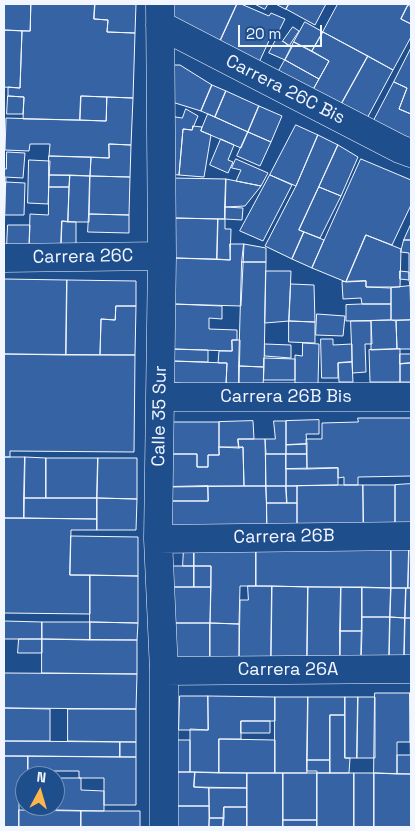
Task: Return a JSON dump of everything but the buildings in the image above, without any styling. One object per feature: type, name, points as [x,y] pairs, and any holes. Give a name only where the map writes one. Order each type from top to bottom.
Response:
[{"type":"street","name":"Carrera 26C Bis","points":[[160,14],[391,145],[411,153]]},
{"type":"street","name":"Calle 35 Sur","points":[[160,14],[162,256],[158,539],[164,671],[164,827]]},
{"type":"street","name":"Carrera 26C","points":[[4,258],[162,256]]},
{"type":"street","name":"Carrera 26B Bis","points":[[160,397],[411,397]]},
{"type":"street","name":"Carrera 26B","points":[[158,539],[411,536]]},
{"type":"street","name":"Carrera 26A","points":[[164,671],[411,669]]}]
